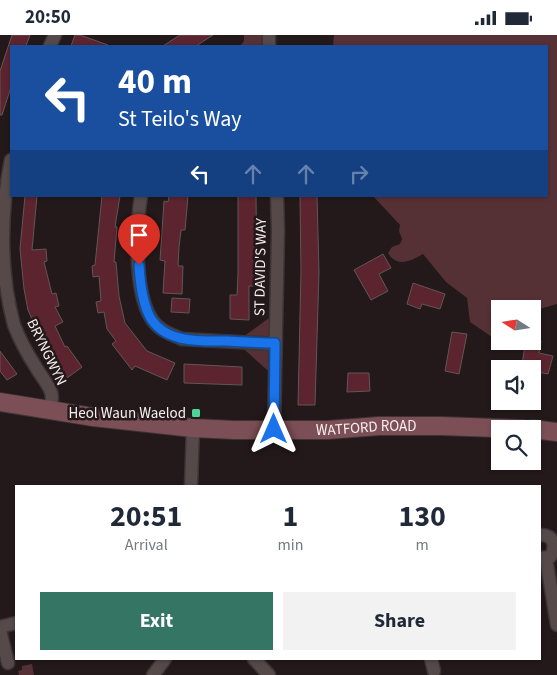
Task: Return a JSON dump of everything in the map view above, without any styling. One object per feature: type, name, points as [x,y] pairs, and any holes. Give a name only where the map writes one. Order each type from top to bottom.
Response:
[{"type":"street","name":"BRYNGWYN","points":[[10,164],[1,222],[1,261],[4,289],[14,325],[24,346],[52,393],[51,411]]},
{"type":"street","points":[[141,197],[137,249],[140,280],[145,304],[151,318],[159,327],[168,334],[182,339],[275,343]]},
{"type":"street","name":"ST DAVID'S WAY","points":[[274,429],[277,197]]},
{"type":"street","name":"WATFORD ROAD","points":[[0,402],[93,417],[194,428],[327,430],[379,426],[491,428]]},
{"type":"street","points":[[191,485],[194,428]]},
{"type":"street","points":[[541,430],[557,432]]},
{"type":"street","points":[[541,535],[550,536],[555,543],[555,551],[550,557],[543,558],[557,625]]},
{"type":"street","points":[[8,663],[0,629],[15,623]]},
{"type":"street","points":[[153,675],[164,660]]},
{"type":"street","points":[[255,660],[269,675]]},
{"type":"shaded area","points":[[244,35],[269,35],[269,45],[241,45],[244,41]]},
{"type":"shaded area","points":[[334,35],[557,35],[557,304],[541,309],[541,300],[491,300],[491,336],[470,322],[467,298],[446,282],[423,254],[404,262],[392,258],[388,253],[392,247],[400,244],[402,239],[399,231],[400,225],[374,197],[548,197],[548,45],[333,45]]},
{"type":"shaded area","points":[[276,313],[275,377],[236,342]]},
{"type":"shaded area","points":[[32,664],[34,675],[19,675],[18,671],[22,670],[22,666]]},
{"type":"building","points":[[12,35],[30,35],[26,45],[10,45],[10,90],[2,115],[0,115],[0,71]]},
{"type":"building","points":[[75,35],[80,35],[108,45],[71,45]]},
{"type":"building","points":[[180,35],[213,35],[198,45],[165,45]]},
{"type":"building","points":[[25,197],[37,197],[32,250],[46,249],[47,261],[44,262],[52,294],[56,293],[59,306],[55,307],[63,322],[55,326],[65,347],[67,346],[82,367],[67,378],[47,351],[28,310],[20,249]]},
{"type":"building","points":[[102,197],[120,197],[115,227],[117,227],[114,262],[116,262],[119,296],[125,323],[147,351],[175,363],[167,380],[135,366],[132,370],[112,344],[116,341],[107,329],[104,312],[98,313],[96,302],[101,301],[99,276],[93,277],[92,266],[95,265]]},
{"type":"building","points":[[169,197],[188,197],[185,230],[181,230],[179,247],[178,266],[183,266],[182,294],[163,293],[165,261],[160,260],[164,201],[168,202]]},
{"type":"building","points":[[238,197],[256,197],[257,286],[249,286],[249,320],[230,319],[230,295],[237,295]]},
{"type":"building","points":[[300,197],[317,197],[319,272],[315,405],[298,405],[301,271]]},
{"type":"building","points":[[383,254],[391,268],[379,274],[388,291],[371,300],[354,270]]},
{"type":"building","points":[[413,283],[445,294],[440,309],[422,304],[420,309],[407,304]]},
{"type":"building","points":[[172,298],[190,299],[189,313],[171,312]]},
{"type":"building","points":[[452,332],[467,334],[459,374],[445,371]]},
{"type":"building","points":[[524,350],[540,350],[539,353],[553,356],[548,374],[541,373],[541,360],[523,360]]},
{"type":"building","points":[[0,351],[17,374],[7,380],[0,371]]},
{"type":"building","points":[[184,364],[242,367],[242,385],[184,383]]},
{"type":"building","points":[[348,373],[369,373],[370,391],[347,392]]},
{"type":"place","name":"Heol Waun Waelod","points":[[196,413]]},
{"type":"route","points":[[139,265],[145,304],[151,318],[168,334],[182,339],[202,341],[275,343],[274,429]]}]
